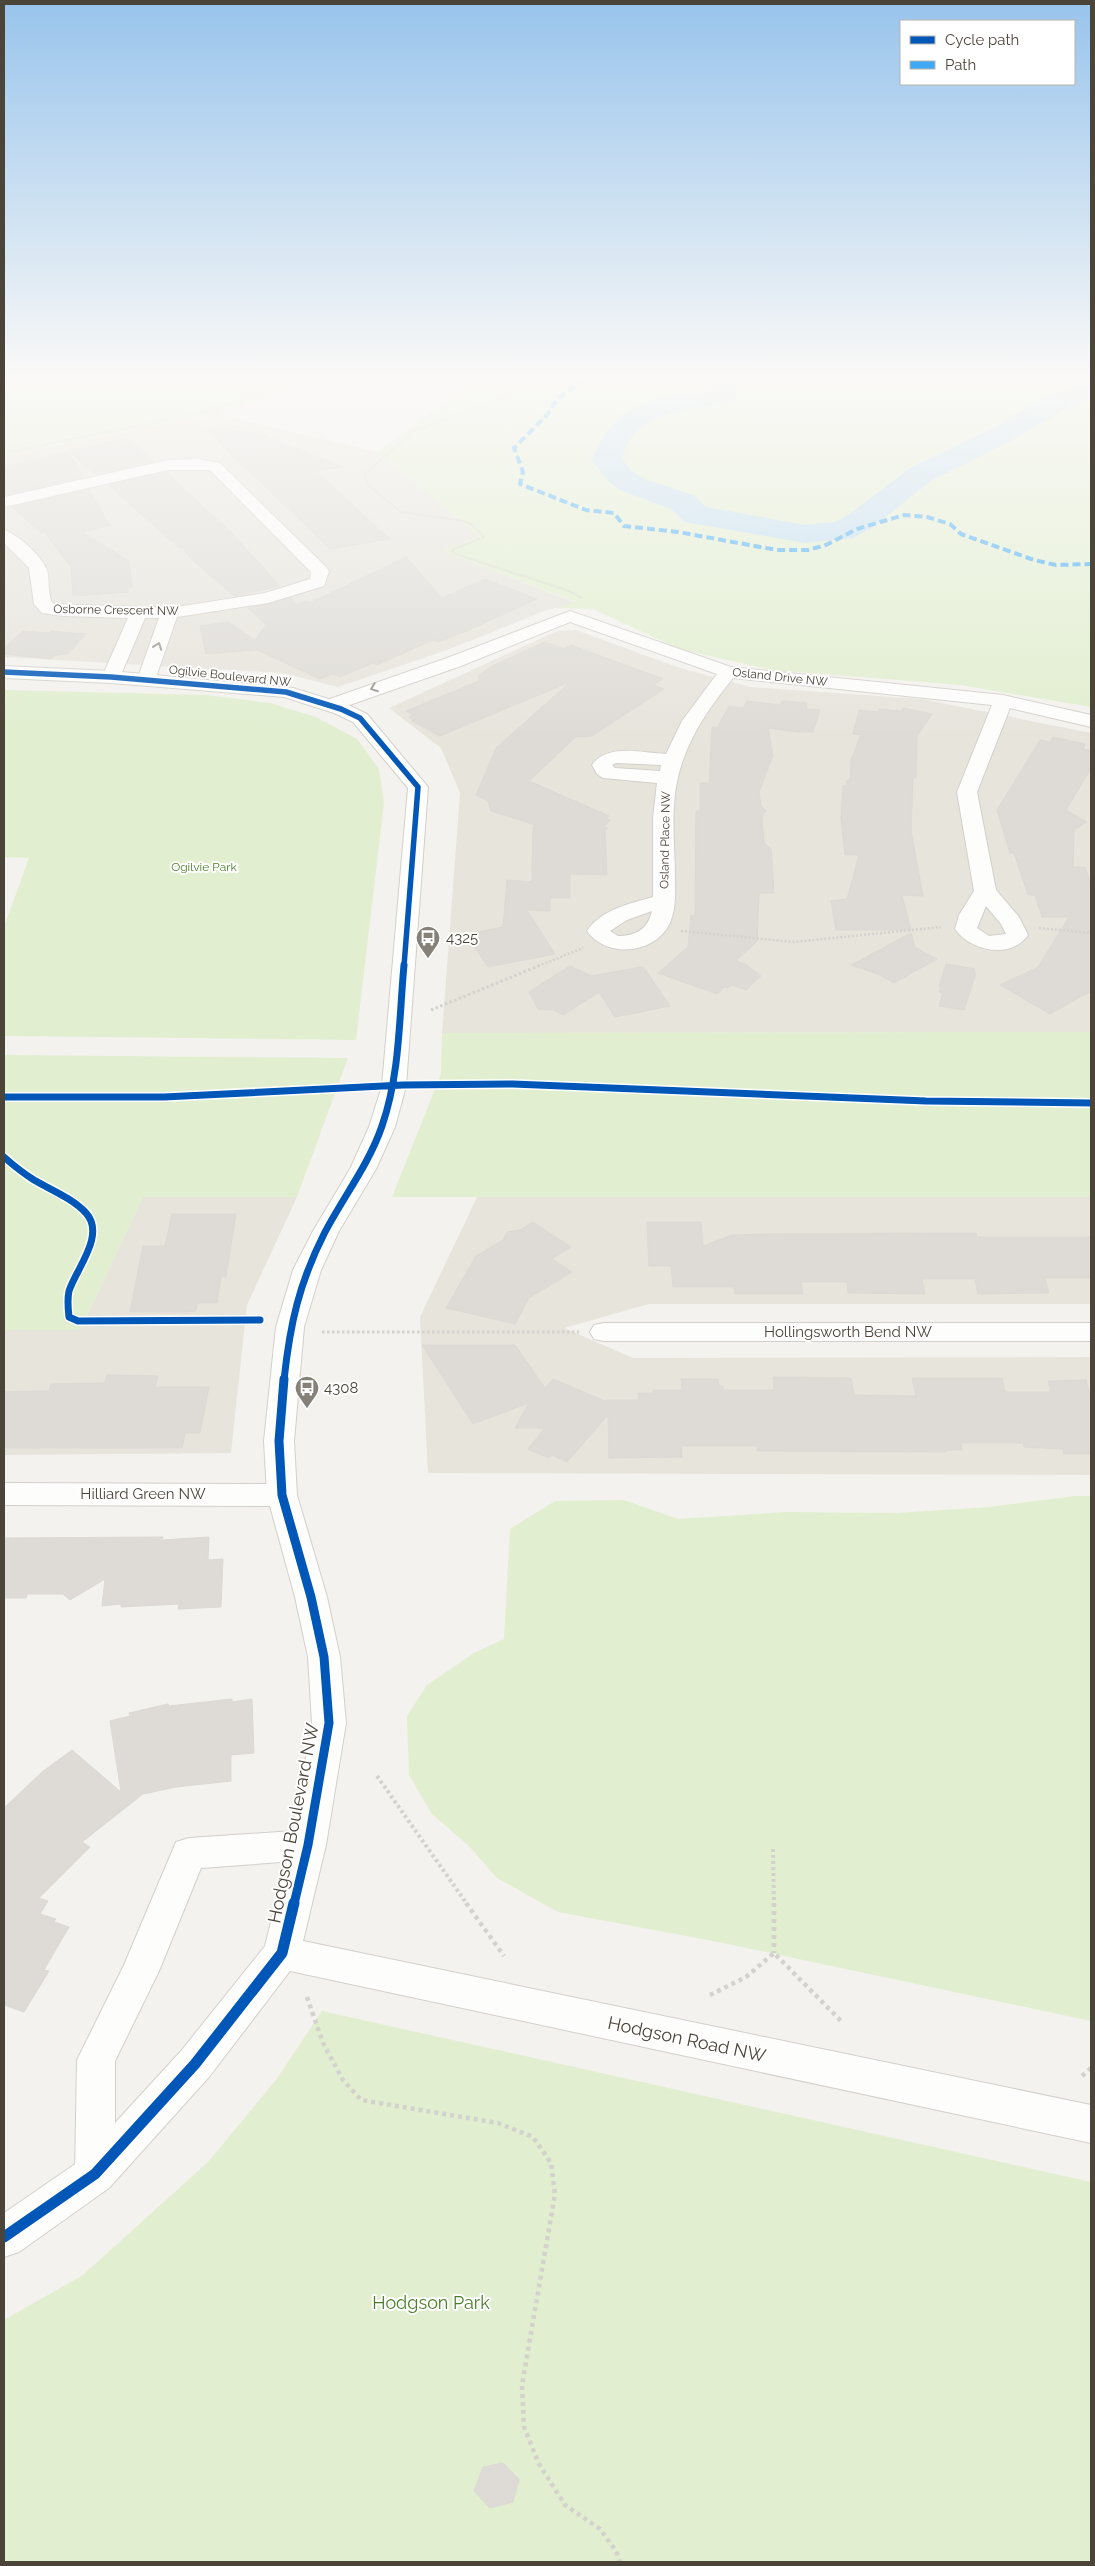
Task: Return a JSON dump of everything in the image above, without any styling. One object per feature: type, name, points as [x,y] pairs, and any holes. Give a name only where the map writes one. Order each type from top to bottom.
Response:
[{"type":"street","name":"Osborne Crescent NW","points":[[4,535],[32,559],[38,568],[43,604],[48,609],[170,613],[268,598],[318,582],[320,571],[249,500]]},
{"type":"street","points":[[111,676],[139,612]]},
{"type":"street","points":[[146,680],[170,613]]},
{"type":"street","name":"Osland Drive NW","points":[[331,705],[454,662],[570,616],[728,672],[1003,701],[1091,721]]},
{"type":"street","name":"Osland Drive NW","points":[[350,713],[424,681],[454,662]]},
{"type":"street","name":"Ogilvie Boulevard NW","points":[[4,672],[111,676],[286,692],[331,705],[360,718],[418,787],[394,1086]]},
{"type":"street","name":"Osland Place NW","points":[[664,901],[664,807],[670,769],[680,743],[707,698],[728,672]]},
{"type":"street","points":[[985,891],[967,792],[1003,701]]},
{"type":"street","name":"Hodgson Boulevard NW","points":[[4,2237],[94,2174],[195,2064],[282,1953],[308,1845],[329,1723],[324,1657],[311,1596],[282,1495],[279,1441],[282,1394],[290,1328],[297,1298],[307,1270],[326,1231],[367,1160],[382,1127],[394,1086]]},
{"type":"street","name":"Hollingsworth Bend NW","points":[[604,1332],[1091,1332]]},
{"type":"street","name":"Hilliard Green NW","points":[[4,1494],[282,1495]]},
{"type":"street","name":"Hodgson Boulevard NW","points":[[94,2174],[96,2060],[140,1971],[189,1853],[308,1845]]},
{"type":"street","name":"Hodgson Road NW","points":[[282,1953],[1091,2124]]},
{"type":"path","points":[[386,500],[401,512],[464,521],[472,525],[484,537],[454,549],[452,551],[455,554],[566,590],[584,598]]},
{"type":"path","points":[[676,930],[794,942],[947,926]]},
{"type":"path","points":[[1038,927],[1091,933]]},
{"type":"path","points":[[431,1010],[585,947]]},
{"type":"path","points":[[322,1332],[604,1332]]},
{"type":"path","points":[[377,1776],[504,1956]]},
{"type":"path","points":[[773,1849],[774,1953],[842,2022]]},
{"type":"path","points":[[710,1995],[746,1977],[774,1953]]},
{"type":"path","points":[[307,1997],[323,2043],[342,2080],[361,2100],[498,2123],[533,2137],[551,2163],[555,2194],[522,2385],[524,2427],[539,2464],[565,2504],[600,2529],[616,2551],[620,2562]]},
{"type":"path","points":[[1082,2076],[1091,2068]]},
{"type":"shaded area","points":[[4,500],[435,500],[480,537],[443,551],[577,603],[547,610],[450,649],[338,687],[283,673],[4,657]]},
{"type":"shaded area","points":[[576,630],[677,667],[750,687],[922,699],[1091,733],[1091,1032],[442,1033],[460,793],[441,748],[389,708],[557,631]]},
{"type":"shaded area","points":[[143,1197],[297,1197],[247,1305],[231,1453],[4,1455],[4,1330],[80,1330]]},
{"type":"shaded area","points":[[477,1197],[1091,1197],[1091,1304],[649,1304],[564,1328],[633,1358],[1091,1357],[1091,1475],[428,1473],[420,1317]]},
{"type":"green space","points":[[435,500],[1091,500],[1091,707],[961,685],[772,670],[679,649],[593,609],[555,608],[576,602],[442,551],[480,537]]},
{"type":"green space","name":"Ogilvie Park","points":[[4,690],[206,695],[270,703],[316,717],[357,739],[379,769],[384,803],[356,1040],[4,1036],[4,927],[29,858],[4,857]]},
{"type":"green space","points":[[1091,1032],[1091,1197],[392,1197],[441,1074],[442,1033]]},
{"type":"green space","points":[[4,1055],[348,1058],[297,1197],[143,1197],[80,1330],[4,1330]]},
{"type":"green space","points":[[1075,1496],[1091,1496],[1091,2021],[723,1943],[558,1912],[497,1878],[469,1846],[432,1814],[409,1775],[407,1716],[427,1685],[474,1653],[504,1639],[510,1529],[555,1501],[624,1500],[678,1519],[786,1512],[897,1513],[989,1507]]},
{"type":"green space","name":"Hodgson Park","points":[[322,2011],[1091,2182],[1091,2562],[4,2562],[4,2320],[83,2275],[208,2162],[276,2080]]},
{"type":"building","points":[[45,500],[95,500],[110,525],[82,532],[129,561],[132,587],[128,587],[128,592],[73,596],[71,567],[44,532],[41,533],[12,507]]},
{"type":"building","points":[[125,500],[196,500],[231,532],[280,586],[234,596],[190,558],[183,547],[179,548]]},
{"type":"building","points":[[279,500],[347,500],[390,539],[330,549]]},
{"type":"building","points":[[406,557],[442,598],[485,579],[537,599],[467,631],[438,642],[433,640],[377,665],[373,663],[340,677],[333,674],[320,679],[257,650],[206,654],[200,626],[228,622],[255,640],[266,625],[248,608],[291,598],[296,605],[306,601],[310,603]]},
{"type":"building","points":[[23,631],[86,634],[69,653],[53,656],[51,659],[4,654],[4,648]]},
{"type":"building","points":[[545,642],[564,649],[571,645],[663,679],[653,685],[664,689],[592,736],[576,737],[529,781],[609,816],[606,818],[610,820],[604,827],[608,828],[605,830],[607,875],[570,874],[570,898],[550,898],[550,911],[527,910],[555,954],[488,967],[468,937],[480,935],[478,932],[503,927],[507,880],[532,882],[533,827],[535,825],[491,811],[488,801],[476,795],[496,748],[570,682],[440,736],[412,721],[414,720],[409,717],[413,715],[406,711],[479,681],[479,675],[492,666]]},
{"type":"building","points":[[747,701],[780,705],[782,701],[807,703],[806,709],[820,710],[813,732],[768,728],[773,756],[759,792],[761,806],[766,811],[762,816],[764,843],[771,849],[774,893],[759,893],[757,941],[736,961],[745,964],[761,976],[746,990],[732,985],[728,988],[725,987],[717,994],[658,973],[688,947],[691,915],[695,916],[696,811],[700,811],[700,783],[709,783],[712,727],[717,728],[729,706],[743,708]]},
{"type":"building","points":[[903,708],[932,714],[917,736],[916,778],[913,778],[911,830],[923,896],[902,895],[911,930],[836,930],[831,901],[847,899],[859,855],[845,855],[841,818],[843,786],[847,786],[847,780],[850,780],[851,760],[861,735],[853,734],[859,710],[878,712],[879,709],[901,711]]},
{"type":"building","points":[[1053,737],[1085,744],[1083,749],[1091,751],[1091,768],[1066,810],[1087,822],[1074,830],[1073,867],[1085,867],[1090,882],[1091,880],[1091,991],[1050,1014],[1000,985],[1038,967],[1069,917],[1042,917],[1035,895],[1028,895],[1014,853],[1010,853],[997,810],[1040,740],[1050,742]]},
{"type":"building","points":[[911,933],[915,947],[937,959],[894,983],[880,975],[851,965]]},
{"type":"building","points":[[946,964],[975,969],[974,972],[976,973],[964,1010],[939,1006],[943,993],[939,992],[941,987],[939,987]]},
{"type":"building","points":[[570,966],[592,976],[644,968],[670,1006],[615,1017],[599,992],[563,1015],[554,1010],[538,1009],[529,992]]},
{"type":"building","points":[[172,1214],[236,1214],[226,1277],[221,1277],[217,1303],[197,1303],[196,1311],[130,1312],[143,1246],[165,1246]]},
{"type":"building","points":[[533,1222],[571,1247],[552,1259],[572,1272],[529,1298],[515,1324],[446,1308],[476,1256],[503,1240],[507,1232],[520,1230]]},
{"type":"building","points":[[647,1222],[701,1222],[703,1246],[732,1235],[764,1234],[976,1233],[977,1237],[1091,1237],[1091,1278],[1045,1278],[1049,1293],[978,1294],[975,1279],[922,1279],[925,1294],[848,1293],[847,1282],[801,1282],[803,1294],[735,1294],[734,1287],[673,1287],[671,1266],[649,1266]]},
{"type":"building","points":[[422,1345],[515,1345],[545,1388],[553,1379],[607,1402],[607,1400],[639,1400],[638,1393],[653,1393],[653,1390],[682,1390],[681,1379],[718,1379],[719,1386],[723,1386],[723,1390],[774,1390],[773,1377],[851,1378],[854,1395],[916,1396],[912,1378],[1002,1378],[1005,1392],[1051,1392],[1048,1381],[1086,1380],[1091,1399],[1091,1454],[1064,1454],[1063,1449],[1024,1447],[1023,1443],[961,1443],[962,1450],[945,1450],[946,1452],[757,1451],[757,1446],[681,1446],[682,1457],[609,1458],[608,1415],[567,1462],[552,1455],[549,1458],[528,1449],[545,1428],[515,1428],[529,1403],[473,1424]]},
{"type":"building","points":[[107,1375],[158,1376],[155,1387],[209,1387],[200,1433],[185,1433],[182,1448],[4,1448],[4,1392],[49,1391],[51,1384],[105,1383]]},
{"type":"building","points":[[163,1537],[162,1540],[209,1537],[208,1560],[223,1559],[221,1607],[178,1609],[179,1604],[121,1607],[121,1604],[102,1606],[105,1579],[70,1600],[63,1594],[27,1594],[26,1598],[4,1598],[4,1538]]},
{"type":"building","points":[[232,1699],[232,1702],[252,1699],[254,1753],[231,1755],[231,1781],[176,1787],[143,1794],[82,1842],[90,1847],[39,1898],[48,1901],[40,1914],[56,1919],[54,1922],[69,1927],[44,1970],[49,1971],[24,2012],[4,2005],[4,1808],[42,1772],[72,1750],[121,1792],[110,1721],[130,1716],[129,1713],[168,1704],[169,1706]]},
{"type":"building","points":[[503,2463],[519,2479],[513,2502],[490,2508],[474,2491],[483,2467]]},
{"type":"waterway","points":[[676,500],[682,502],[696,515],[805,534],[842,531],[862,520],[888,500]]},
{"type":"marked path","points":[[560,500],[586,510],[614,513],[624,526],[678,532],[777,550],[808,550],[826,545],[857,529],[904,515],[927,517],[950,524],[961,534],[1034,560],[1056,565],[1091,564]]},
{"type":"cycle path","points":[[4,672],[111,677],[286,692],[341,709],[360,718],[418,787],[394,1086],[382,1127],[363,1169],[326,1231],[307,1270],[290,1327],[282,1393],[279,1441],[282,1495],[311,1597],[324,1657],[329,1723],[308,1845],[282,1953],[195,2064],[95,2174],[4,2237]]},
{"type":"cycle path","points":[[4,1097],[164,1097],[403,1085],[513,1084],[926,1101],[1091,1103]]},
{"type":"cycle path","points":[[4,1157],[25,1174],[72,1202],[90,1219],[92,1232],[90,1244],[69,1292],[67,1304],[69,1317],[78,1321],[260,1320]]},
{"type":"place","name":"4325","points":[[428,959]]},
{"type":"place","name":"4308","points":[[307,1409]]}]
